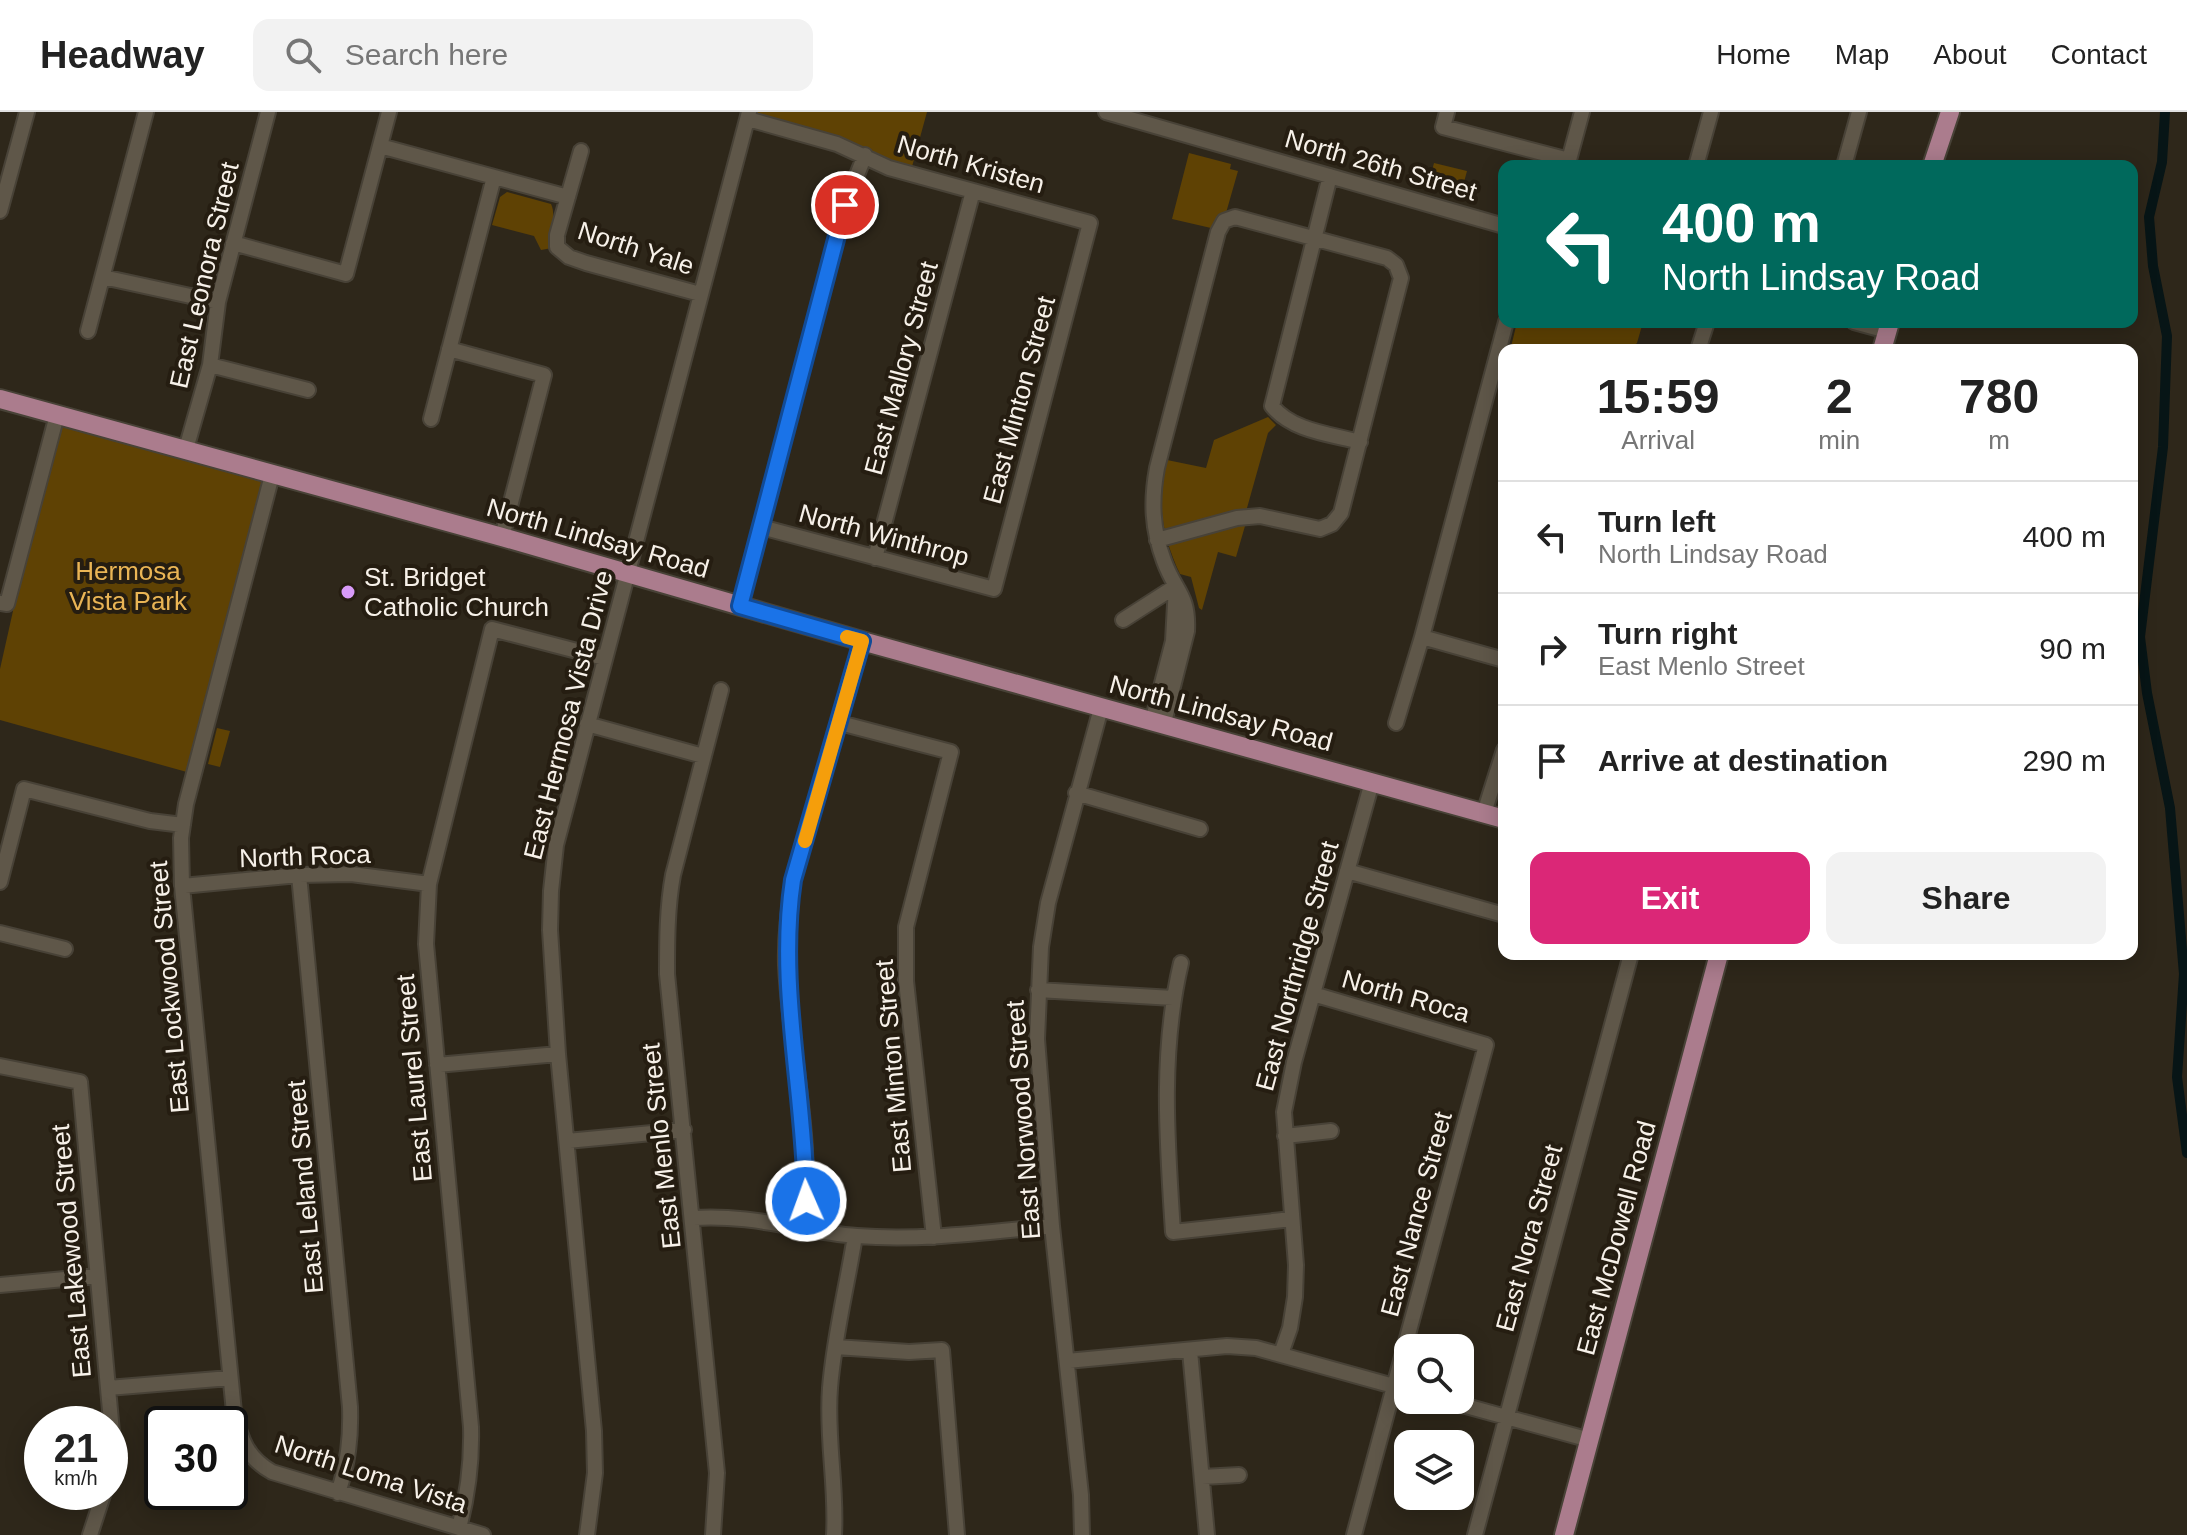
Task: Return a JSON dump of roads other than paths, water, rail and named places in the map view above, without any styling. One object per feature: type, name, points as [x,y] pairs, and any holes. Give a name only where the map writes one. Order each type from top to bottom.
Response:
[{"type":"main road","points":[[1934,160],[1950,112]]},
{"type":"main road","name":"North Lindsay Road","points":[[0,399],[1498,817]]},
{"type":"main road","name":"East McDowell Road","points":[[1564,1535],[1717,960]]},
{"type":"street","points":[[0,211],[27,112]]},
{"type":"street","points":[[88,331],[146,112]]},
{"type":"street","name":"East Leonora Street","points":[[186,449],[210,365],[218,302],[268,112]]},
{"type":"street","points":[[233,243],[346,274],[389,112]]},
{"type":"street","name":"North 26th Street","points":[[1106,112],[1498,224]]},
{"type":"street","points":[[1447,112],[1443,127],[1569,160],[1582,112]]},
{"type":"street","points":[[1698,160],[1711,112]]},
{"type":"street","points":[[1846,160],[1859,112]]},
{"type":"street","name":"North Kristen","points":[[749,115],[865,155],[889,168],[1090,223]]},
{"type":"street","name":"East Hermosa Vista Drive","points":[[587,1535],[595,1473],[594,1431],[558,1054],[550,930],[556,845],[749,115]]},
{"type":"street","name":"North Yale","points":[[380,146],[568,197],[557,235],[557,247],[569,257],[700,294]]},
{"type":"street","points":[[568,197],[581,151]]},
{"type":"street","points":[[740,606],[845,205],[865,155]]},
{"type":"street","points":[[1330,176],[1272,406],[1282,418],[1293,424],[1360,442]]},
{"type":"street","points":[[431,419],[494,177]]},
{"type":"street","name":"East Mallory Street","points":[[875,558],[973,191]]},
{"type":"street","points":[[1157,540],[1237,518],[1260,516],[1320,529],[1332,524],[1341,513],[1401,278],[1396,265],[1387,258],[1235,217],[1224,221],[1218,232],[1157,468],[1152,516],[1157,540],[1164,564],[1176,586],[1173,641],[1157,724]]},
{"type":"street","name":"East Minton Street","points":[[994,589],[1090,223]]},
{"type":"street","points":[[103,277],[218,302]]},
{"type":"street","points":[[449,349],[544,375],[502,537]]},
{"type":"street","points":[[1396,723],[1498,352]]},
{"type":"street","points":[[210,365],[308,390]]},
{"type":"street","points":[[4,604],[57,415]]},
{"type":"street","name":"East Lockwood Street","points":[[233,1406],[182,886],[183,825],[272,475]]},
{"type":"street","name":"North Winthrop","points":[[761,527],[994,589]]},
{"type":"street","points":[[1123,620],[1176,586]]},
{"type":"street","name":"East Laurel Street","points":[[459,1528],[470,1487],[471,1427],[426,944],[429,884],[492,629],[604,658]]},
{"type":"street","points":[[1422,637],[1498,658]]},
{"type":"street","points":[[803,1227],[806,1177],[786,964],[787,916],[793,880],[862,641]]},
{"type":"street","name":"East Menlo Street","points":[[713,1535],[717,1473],[667,974],[673,875],[721,690]]},
{"type":"street","name":"East Norwood Street","points":[[1082,1535],[1081,1495],[1052,1226],[1037,1039],[1038,990],[1048,903],[1101,708]]},
{"type":"street","name":"East Minton Street","points":[[840,723],[951,752],[906,927],[906,981],[934,1237]]},
{"type":"street","points":[[587,724],[703,756]]},
{"type":"street","points":[[1484,813],[1498,769]]},
{"type":"street","name":"East Northridge Street","points":[[1281,1354],[1290,1328],[1295,1297],[1284,1112],[1288,1086],[1372,782]]},
{"type":"street","points":[[0,882],[24,789],[150,821],[183,825]]},
{"type":"street","points":[[1076,793],[1200,829]]},
{"type":"street","points":[[1347,871],[1498,913]]},
{"type":"street","name":"North Roca","points":[[182,886],[299,875],[351,874],[429,884]]},
{"type":"street","name":"East Leland Street","points":[[299,875],[350,1407],[348,1462],[338,1493]]},
{"type":"street","points":[[0,933],[65,949]]},
{"type":"street","name":"East Nora Street","points":[[1475,1535],[1629,960]]},
{"type":"street","points":[[1181,963],[1173,998],[1166,1061],[1166,1130],[1173,1232],[1292,1219]]},
{"type":"street","points":[[1038,990],[1173,998]]},
{"type":"street","name":"North Roca","points":[[1313,994],[1486,1045]]},
{"type":"street","name":"East Nance Street","points":[[1414,1334],[1486,1045]]},
{"type":"street","points":[[437,1065],[558,1054]]},
{"type":"street","name":"East Lakewood Street","points":[[0,1066],[80,1082],[110,1406]]},
{"type":"street","points":[[567,1141],[684,1130]]},
{"type":"street","points":[[1285,1136],[1331,1131]]},
{"type":"street","points":[[693,1218],[721,1216],[758,1219],[855,1236],[934,1237],[1052,1226]]},
{"type":"street","points":[[834,1535],[836,1490],[829,1423],[830,1388],[855,1236]]},
{"type":"street","points":[[0,1285],[97,1276]]},
{"type":"street","points":[[1067,1361],[1227,1346],[1256,1348],[1394,1386]]},
{"type":"street","points":[[836,1347],[909,1352],[942,1350],[957,1535]]},
{"type":"street","points":[[1190,1351],[1207,1535]]},
{"type":"street","points":[[108,1388],[230,1378]]},
{"type":"street","points":[[1474,1408],[1590,1440]]},
{"type":"street","name":"East Nance Street","points":[[1354,1535],[1394,1410]]},
{"type":"street","name":"North Loma Vista","points":[[248,1453],[258,1464],[272,1472],[483,1535]]},
{"type":"street","points":[[1202,1477],[1239,1475]]},
{"type":"street","points":[[90,1535],[98,1510]]},
{"type":"waterway","points":[[2165,112],[2162,162],[2149,217],[2153,266],[2167,336],[2163,447],[2140,637],[2147,693],[2170,808],[2184,974],[2177,1077],[2187,1153]]},
{"type":"place","name":"St. Bridget Catholic Church","points":[[348,592]]},
{"type":"park label","name":"Hermosa Vista Park","points":[[128,586]]}]
